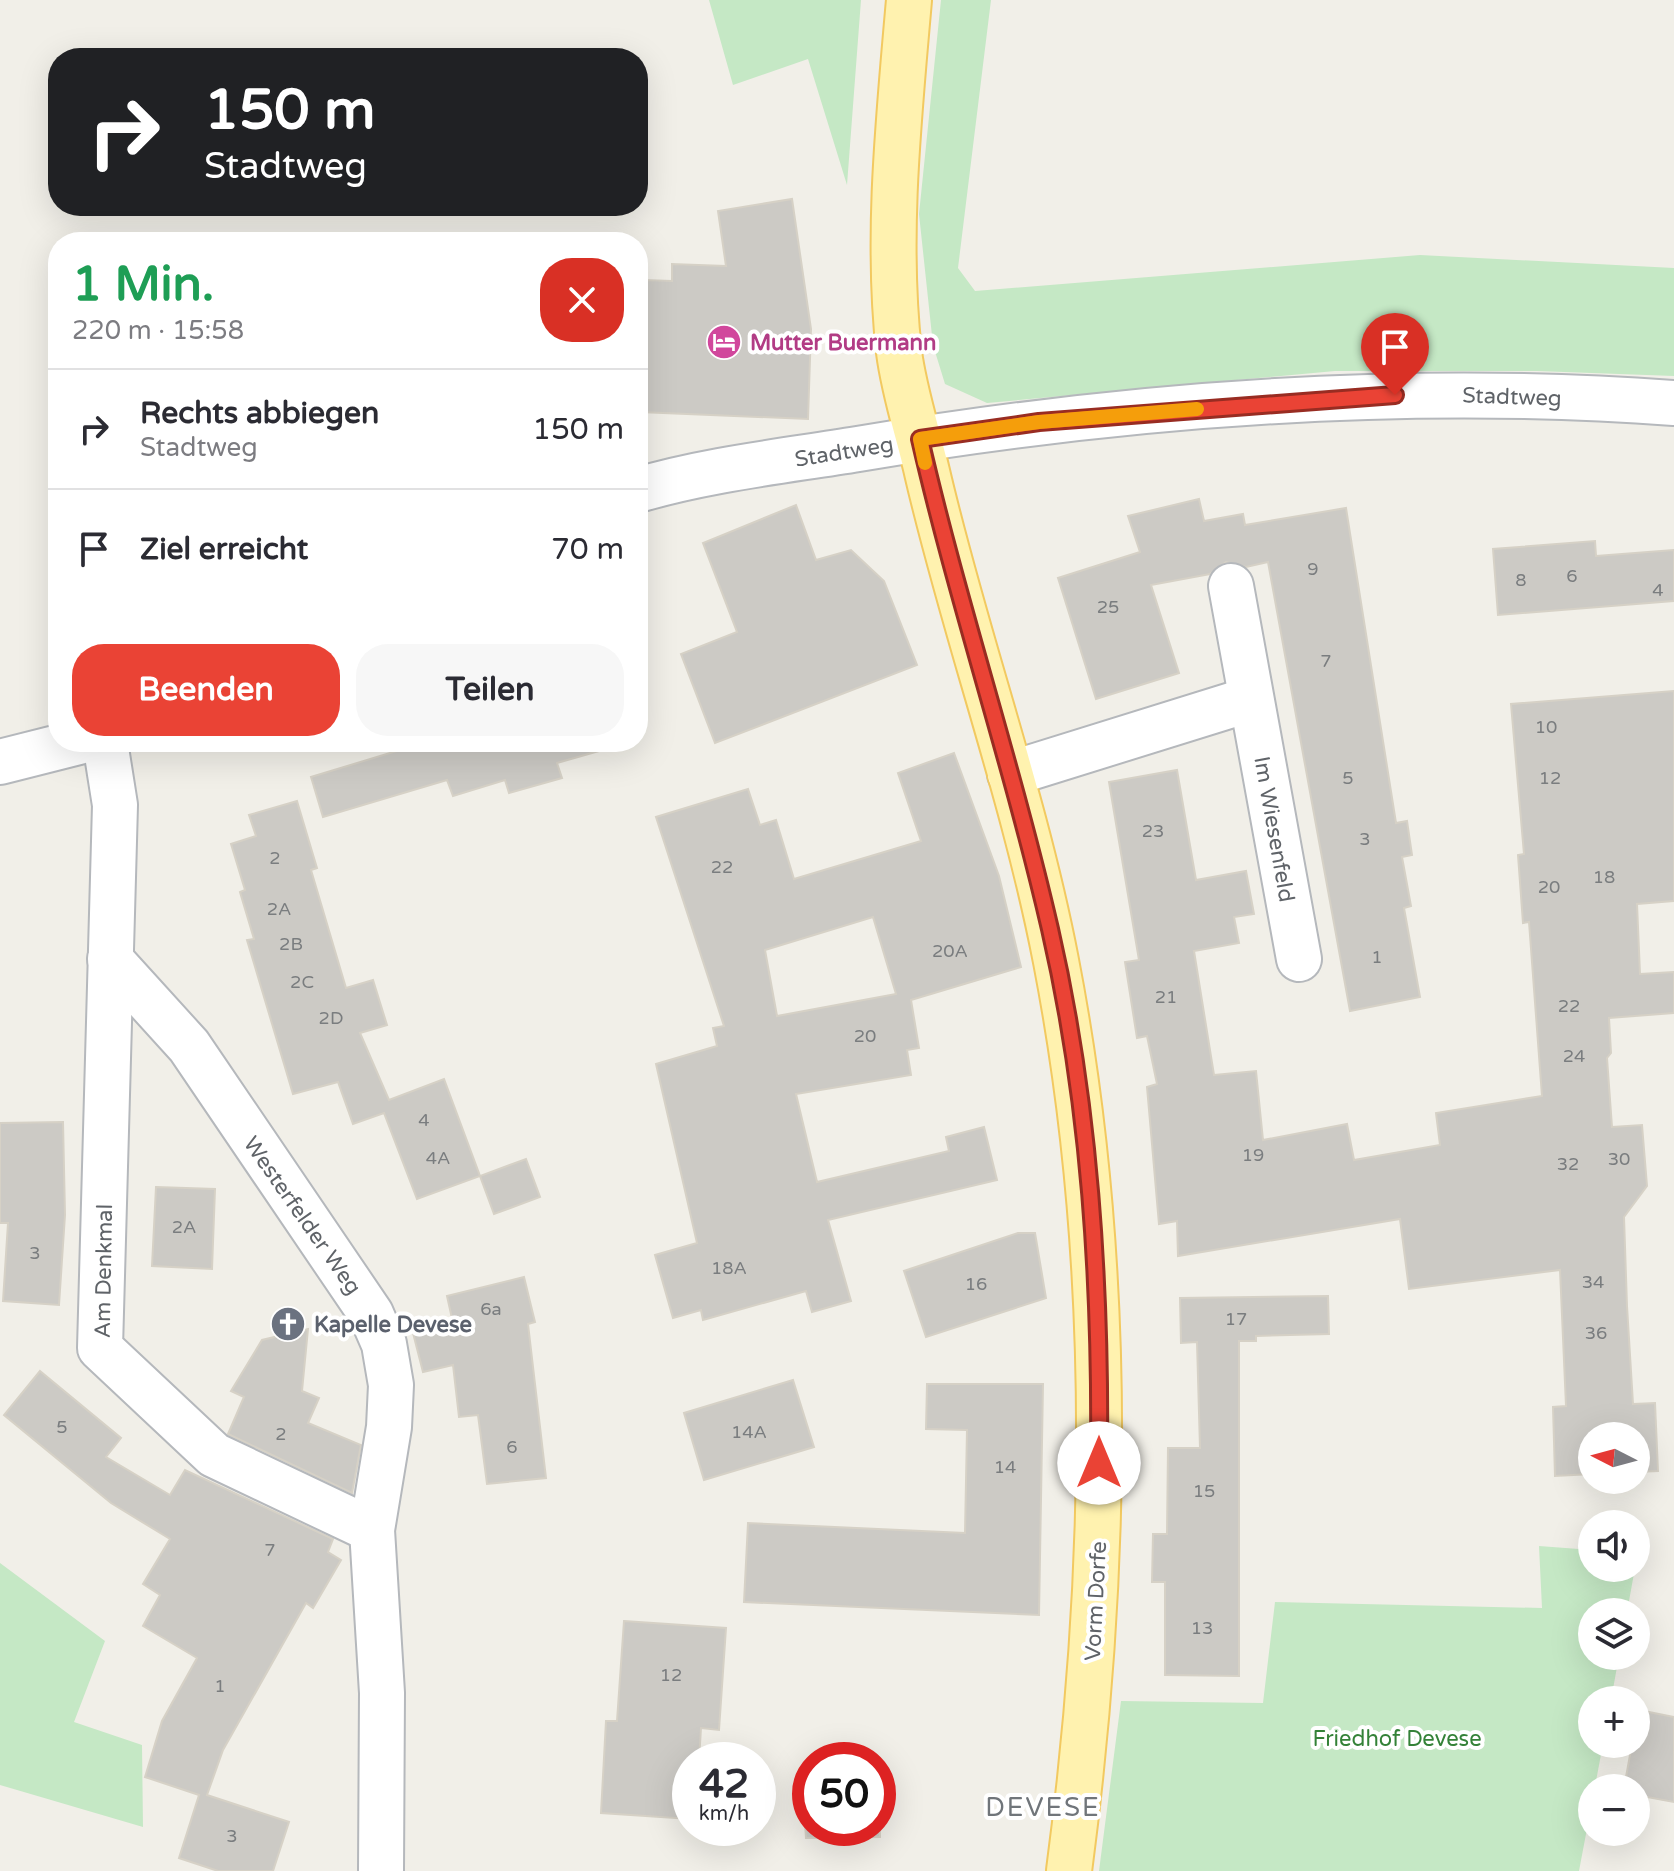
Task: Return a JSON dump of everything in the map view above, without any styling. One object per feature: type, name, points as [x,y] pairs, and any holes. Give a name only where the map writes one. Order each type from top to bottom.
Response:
[{"type":"main road","name":"Vorm Dorfe","points":[[909,0],[896,148],[899,351],[946,553],[1010,774],[1050,929],[1074,1058],[1090,1188],[1099,1317],[1098,1524],[1091,1687],[1069,1871]]},
{"type":"street","name":"Stadtweg","points":[[648,488],[771,463],[1054,421],[1424,393],[1674,403]]},
{"type":"street","name":"Im Wiesenfeld","points":[[1231,586],[1299,959]]},
{"type":"street","points":[[1010,774],[1251,699]]},
{"type":"street","points":[[0,762],[48,750]]},
{"type":"street","points":[[107,752],[115,805],[110,959]]},
{"type":"street","name":"Am Denkmal","points":[[110,959],[100,1348],[214,1455],[372,1530]]},
{"type":"street","name":"Westerfelder Weg","points":[[110,959],[189,1046],[371,1314],[384,1344],[391,1385],[389,1427],[372,1530],[382,1693],[381,1871]]},
{"type":"green space","points":[[709,0],[861,0],[847,185],[808,59],[733,85]]},
{"type":"green space","points":[[941,0],[991,0],[958,268],[975,291],[1420,255],[1674,268],[1674,376],[1537,371],[1335,371],[987,403],[945,384],[933,345],[919,214]]},
{"type":"green space","name":"Friedhof Devese","points":[[1539,1546],[1578,1549],[1578,1582],[1632,1582],[1630,1598],[1578,1598],[1578,1670],[1616,1670],[1614,1686],[1578,1686],[1578,1758],[1600,1758],[1597,1774],[1578,1774],[1578,1846],[1584,1846],[1579,1871],[1099,1871],[1121,1701],[1263,1703],[1275,1602],[1542,1608]]},
{"type":"green space","points":[[0,1563],[105,1641],[74,1722],[142,1745],[143,1827],[0,1785]]},
{"type":"building","points":[[792,199],[811,329],[808,419],[648,412],[648,280],[672,281],[672,264],[726,266],[718,211]]},
{"type":"building","points":[[1199,499],[1204,521],[1243,514],[1245,525],[1346,508],[1396,823],[1407,821],[1412,855],[1402,857],[1411,906],[1404,908],[1420,997],[1350,1011],[1268,562],[1246,567],[1226,562],[1210,574],[1151,585],[1179,673],[1096,699],[1058,578],[1140,552],[1128,516]]},
{"type":"building","points":[[796,505],[816,560],[851,550],[884,581],[917,665],[715,743],[681,654],[737,632],[703,543]]},
{"type":"building","points":[[1595,541],[1596,556],[1674,550],[1674,601],[1498,615],[1493,549]]},
{"type":"building","points":[[1674,691],[1674,901],[1637,904],[1640,974],[1674,972],[1674,1013],[1609,1018],[1611,1053],[1607,1058],[1612,1127],[1642,1125],[1647,1186],[1624,1217],[1627,1306],[1633,1404],[1655,1403],[1658,1471],[1650,1471],[1650,1422],[1578,1422],[1578,1475],[1555,1476],[1553,1407],[1566,1406],[1560,1270],[1409,1289],[1400,1219],[1178,1256],[1177,1221],[1159,1224],[1147,1087],[1157,1084],[1147,1036],[1137,1038],[1125,962],[1139,960],[1109,782],[1177,770],[1196,880],[1246,871],[1254,914],[1234,917],[1239,943],[1194,951],[1214,1075],[1256,1071],[1263,1140],[1347,1124],[1354,1160],[1440,1145],[1436,1113],[1542,1096],[1529,922],[1523,923],[1518,855],[1524,854],[1511,704]]},
{"type":"building","points":[[393,752],[596,752],[557,763],[562,778],[509,793],[505,780],[453,796],[447,780],[323,817],[311,777]]},
{"type":"building","points":[[954,753],[999,876],[1021,967],[911,1000],[919,1048],[907,1050],[911,1075],[796,1094],[817,1182],[949,1151],[946,1137],[984,1127],[997,1180],[828,1220],[851,1301],[812,1312],[806,1291],[703,1320],[701,1310],[673,1318],[655,1255],[697,1243],[656,1064],[717,1046],[713,1028],[724,1026],[656,817],[748,789],[760,825],[776,820],[794,879],[921,841],[898,773]],"holes":[[[873,917],[896,994],[777,1016],[765,950]]]},
{"type":"building","points":[[297,801],[317,868],[311,870],[346,988],[373,980],[387,1025],[360,1033],[389,1100],[444,1079],[480,1176],[417,1199],[384,1113],[353,1124],[338,1082],[293,1094],[247,940],[254,939],[240,892],[245,890],[231,844],[256,836],[249,815]]},
{"type":"building","points":[[63,1122],[65,1215],[59,1305],[3,1301],[8,1223],[0,1223],[0,1123]]},
{"type":"building","points":[[526,1159],[540,1197],[494,1214],[480,1176]]},
{"type":"building","points":[[156,1187],[215,1189],[212,1269],[152,1266]]},
{"type":"building","points":[[1018,1233],[1035,1233],[1046,1298],[926,1337],[904,1271]]},
{"type":"building","points":[[524,1277],[535,1322],[528,1324],[546,1478],[487,1484],[478,1415],[459,1417],[453,1365],[423,1372],[413,1333],[453,1323],[447,1296]]},
{"type":"building","points":[[1328,1296],[1329,1334],[1256,1336],[1256,1341],[1239,1341],[1239,1676],[1165,1675],[1165,1582],[1152,1582],[1153,1534],[1167,1534],[1168,1448],[1200,1448],[1197,1342],[1181,1343],[1180,1298]]},
{"type":"building","points":[[308,1329],[302,1391],[319,1398],[308,1423],[361,1445],[352,1493],[228,1434],[244,1397],[231,1391],[262,1340]]},
{"type":"building","points":[[40,1371],[121,1438],[106,1457],[170,1495],[185,1470],[333,1539],[328,1552],[341,1560],[313,1608],[306,1603],[223,1750],[207,1795],[289,1822],[273,1871],[218,1871],[179,1858],[199,1795],[145,1777],[162,1721],[197,1658],[143,1626],[160,1595],[143,1584],[170,1539],[111,1503],[4,1415]]},
{"type":"building","points":[[793,1380],[814,1447],[704,1480],[684,1413]]},
{"type":"building","points":[[927,1384],[1043,1384],[1039,1615],[744,1602],[748,1523],[965,1533],[967,1430],[926,1429]]},
{"type":"building","points":[[624,1621],[726,1628],[719,1730],[701,1728],[700,1742],[672,1742],[672,1818],[601,1813],[606,1721],[617,1721]]},
{"type":"building","points":[[1650,1712],[1674,1717],[1674,1802],[1650,1798],[1650,1774],[1627,1774],[1629,1758],[1650,1758]]},
{"type":"slow traffic","points":[[925,463],[920,439],[1039,422],[1197,409]]},
{"type":"place","name":"Mutter Buermann","points":[[724,342]]},
{"type":"place","name":"Kapelle Devese","points":[[288,1324]]},
{"type":"district","name":"DEVESE","points":[[1043,1807]]},
{"type":"route","points":[[1099,1463],[1099,1317],[1090,1188],[1074,1058],[1050,929],[1010,774],[946,553],[920,439],[1039,422],[1395,395]]}]
